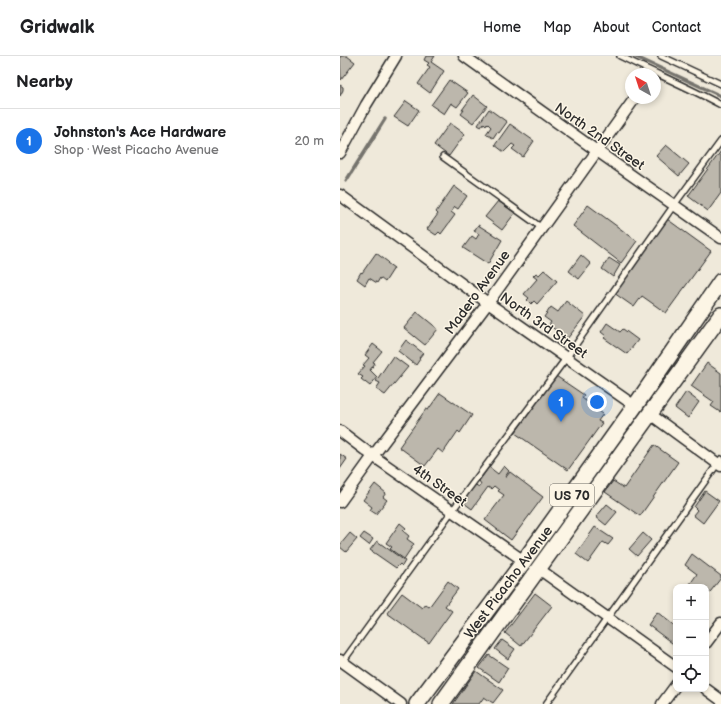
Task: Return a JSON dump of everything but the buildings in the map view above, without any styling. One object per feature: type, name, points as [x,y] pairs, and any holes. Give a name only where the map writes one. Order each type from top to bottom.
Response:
[{"type":"main road","name":"West Picacho Avenue","points":[[417,704],[524,561],[635,406],[721,281]]},
{"type":"main road","name":"West Picacho Avenue","points":[[441,704],[721,315]]},
{"type":"street","points":[[340,153],[369,99],[396,56]]},
{"type":"street","name":"North 2nd Street","points":[[464,56],[597,152],[721,238]]},
{"type":"street","name":"Madero Avenue","points":[[340,502],[488,303],[631,104]]},
{"type":"street","name":"North 3rd Street","points":[[340,195],[488,303],[635,406]]},
{"type":"street","points":[[650,414],[720,463]]},
{"type":"street","name":"4th Street","points":[[340,431],[373,456],[524,561]]},
{"type":"street","points":[[539,569],[673,665]]},
{"type":"street","points":[[709,639],[721,623]]},
{"type":"street","points":[[341,663],[401,704]]},
{"type":"street","points":[[662,704],[673,689]]},
{"type":"street","points":[[709,691],[721,700]]},
{"type":"lane","points":[[620,56],[645,69],[690,88],[721,105]]},
{"type":"lane","points":[[661,56],[721,84]]},
{"type":"lane","points":[[341,663],[452,511],[567,358],[674,205],[721,141]]},
{"type":"lane","points":[[443,157],[542,228]]},
{"type":"lane","points":[[546,704],[720,463]]},
{"type":"waterway","points":[[634,56],[721,96]]},
{"type":"waterway","points":[[346,181],[385,119]]},
{"type":"place","name":"Johnston's Ace Hardware","points":[[561,422]]}]
